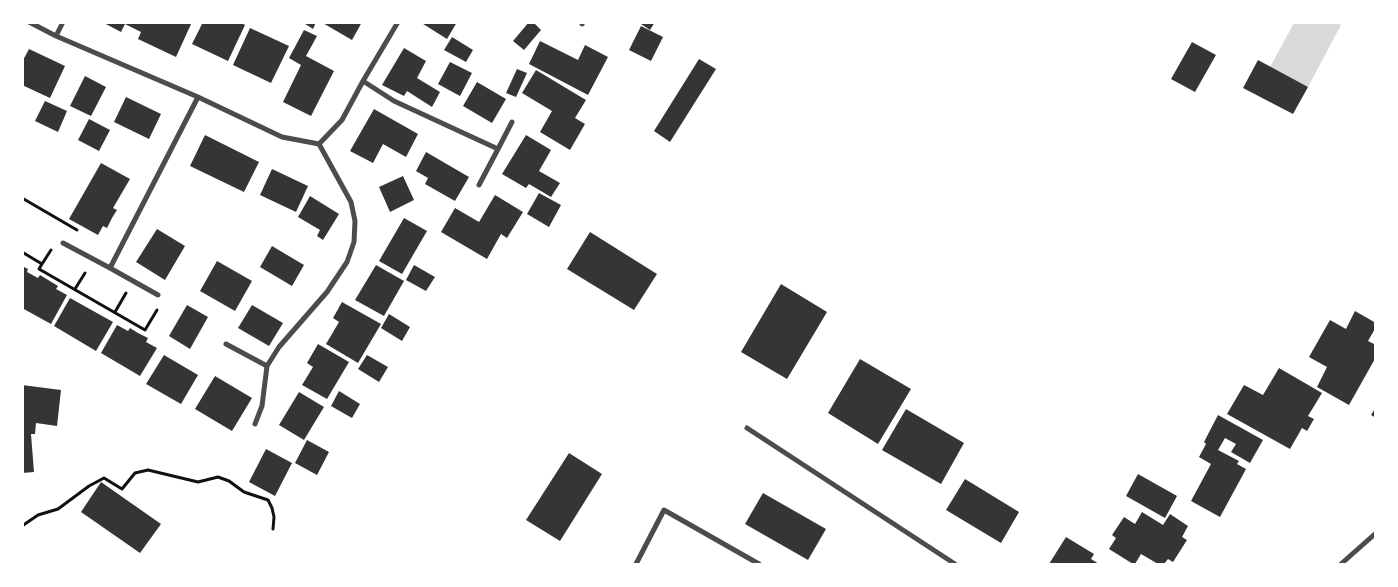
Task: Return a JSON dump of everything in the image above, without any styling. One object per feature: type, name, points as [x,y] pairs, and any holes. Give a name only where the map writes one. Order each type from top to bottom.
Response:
[{"type":"street","points":[[29,22],[56,36],[198,97],[282,136],[319,144],[351,202],[355,221],[354,242],[347,262],[327,292],[279,347],[267,366],[262,406],[255,424]]},
{"type":"street","points":[[56,36],[63,22]]},
{"type":"street","points":[[319,144],[342,120],[398,22]]},
{"type":"street","points":[[363,81],[394,101],[498,149]]},
{"type":"street","points":[[110,268],[198,97]]},
{"type":"street","points":[[479,185],[512,122]]},
{"type":"street","points":[[63,243],[158,295]]},
{"type":"street","points":[[226,344],[267,366]]},
{"type":"street","points":[[747,428],[955,564]]},
{"type":"street","points":[[636,564],[664,510],[759,564]]},
{"type":"street","points":[[1341,564],[1376,533]]},
{"type":"path","points":[[22,198],[79,231]]},
{"type":"path","points":[[63,243],[51,250],[39,269],[145,330],[158,310],[158,295]]},
{"type":"path","points":[[22,252],[42,264]]},
{"type":"path","points":[[115,312],[133,282]]},
{"type":"path","points":[[22,526],[38,516],[58,509],[89,486],[104,478],[122,489],[135,473],[148,470],[198,482],[218,477],[229,481],[244,492],[268,500],[274,517],[273,529]]},
{"type":"shaded area","points":[[1294,23],[1336,23],[1341,25],[1308,87],[1270,67]]},
{"type":"building","points":[[102,22],[192,22],[176,57],[138,39],[141,32],[125,24],[121,32]]},
{"type":"building","points":[[203,22],[240,22],[245,25],[228,61],[192,44]]},
{"type":"building","points":[[302,22],[316,22],[313,29]]},
{"type":"building","points":[[321,22],[362,22],[352,40]]},
{"type":"building","points":[[420,22],[457,22],[447,39]]},
{"type":"building","points":[[529,22],[533,22],[541,30],[524,50],[513,41]]},
{"type":"building","points":[[638,22],[655,22],[650,30]]},
{"type":"building","points":[[641,26],[663,37],[651,61],[629,50]]},
{"type":"building","points":[[250,28],[289,46],[271,83],[233,65]]},
{"type":"building","points":[[304,30],[317,36],[306,56],[334,71],[311,116],[283,102],[301,65],[289,58]]},
{"type":"building","points":[[452,37],[473,50],[466,62],[444,50]]},
{"type":"building","points":[[540,41],[578,60],[585,45],[608,57],[588,95],[529,64]]},
{"type":"building","points":[[1192,42],[1216,55],[1195,92],[1171,79]]},
{"type":"building","points":[[404,48],[426,61],[417,78],[440,92],[432,107],[407,91],[404,96],[382,85]]},
{"type":"building","points":[[29,49],[65,66],[50,98],[22,85],[22,62]]},
{"type":"building","points":[[699,59],[716,69],[670,142],[654,131]]},
{"type":"building","points":[[1258,60],[1308,87],[1293,114],[1243,88]]},
{"type":"building","points":[[450,62],[472,73],[460,96],[438,84]]},
{"type":"building","points":[[517,69],[527,73],[516,97],[506,93]]},
{"type":"building","points":[[536,70],[586,100],[575,118],[585,124],[570,150],[540,132],[552,111],[522,93]]},
{"type":"building","points":[[85,76],[106,87],[91,116],[70,106]]},
{"type":"building","points":[[477,82],[506,99],[492,123],[463,106]]},
{"type":"building","points":[[126,97],[161,114],[149,139],[114,122]]},
{"type":"building","points":[[45,101],[67,111],[58,132],[35,121]]},
{"type":"building","points":[[374,109],[418,134],[406,157],[383,144],[373,163],[350,151]]},
{"type":"building","points":[[89,119],[110,130],[99,151],[78,140]]},
{"type":"building","points":[[205,135],[259,162],[244,192],[190,166]]},
{"type":"building","points":[[526,135],[551,150],[539,171],[560,183],[551,197],[529,184],[526,188],[502,174]]},
{"type":"building","points":[[426,152],[469,177],[455,201],[425,184],[428,178],[416,171]]},
{"type":"building","points":[[101,163],[130,179],[113,208],[117,210],[107,228],[103,226],[98,235],[69,219]]},
{"type":"building","points":[[272,169],[308,186],[296,212],[260,195]]},
{"type":"building","points":[[403,176],[414,200],[390,212],[379,187]]},
{"type":"building","points":[[539,193],[561,205],[549,227],[527,214]]},
{"type":"building","points":[[495,195],[523,212],[507,238],[501,234],[487,259],[441,232],[455,208],[479,222]]},
{"type":"building","points":[[310,196],[339,214],[323,240],[317,236],[320,230],[298,217]]},
{"type":"building","points":[[404,218],[427,231],[402,274],[379,261]]},
{"type":"building","points":[[157,229],[185,246],[165,280],[136,262]]},
{"type":"building","points":[[590,232],[657,274],[634,310],[567,269]]},
{"type":"building","points":[[272,246],[304,265],[292,286],[260,267]]},
{"type":"building","points":[[217,261],[252,281],[235,311],[200,291]]},
{"type":"building","points":[[376,265],[404,281],[384,316],[355,300]]},
{"type":"building","points":[[414,265],[435,277],[426,291],[406,280]]},
{"type":"building","points":[[22,266],[28,269],[27,272],[38,278],[40,275],[58,286],[56,289],[67,295],[51,324],[22,308]]},
{"type":"building","points":[[781,284],[827,312],[787,379],[741,352]]},
{"type":"building","points":[[70,298],[113,322],[96,351],[54,326]]},
{"type":"building","points":[[342,302],[381,324],[358,363],[326,344],[339,322],[333,318]]},
{"type":"building","points":[[187,305],[208,317],[190,349],[169,336]]},
{"type":"building","points":[[252,305],[283,323],[269,346],[238,328]]},
{"type":"building","points":[[1355,311],[1376,323],[1376,327],[1368,341],[1376,345],[1376,357],[1349,405],[1317,387],[1327,367],[1309,357],[1330,320],[1346,329]]},
{"type":"building","points":[[389,314],[410,327],[402,341],[381,328]]},
{"type":"building","points":[[117,325],[128,331],[130,328],[148,338],[146,342],[157,348],[140,376],[101,353]]},
{"type":"building","points":[[318,344],[349,362],[327,399],[302,385],[313,367],[307,363]]},
{"type":"building","points":[[164,355],[198,375],[181,404],[146,384]]},
{"type":"building","points":[[367,355],[388,367],[379,382],[358,369]]},
{"type":"building","points":[[860,359],[911,389],[878,444],[828,413]]},
{"type":"building","points":[[1279,368],[1322,393],[1308,416],[1314,419],[1307,431],[1302,428],[1290,449],[1227,414],[1244,385],[1263,395]]},
{"type":"building","points":[[215,376],[252,398],[232,431],[195,409]]},
{"type":"building","points":[[22,385],[61,390],[57,426],[36,423],[35,434],[31,434],[34,472],[22,473]]},
{"type":"building","points":[[339,391],[360,404],[352,418],[331,406]]},
{"type":"building","points":[[299,392],[324,407],[304,440],[279,425]]},
{"type":"building","points":[[1376,407],[1376,418],[1371,415]]},
{"type":"building","points":[[906,409],[964,443],[941,484],[882,450]]},
{"type":"building","points":[[1218,415],[1263,440],[1250,463],[1231,452],[1236,444],[1225,438],[1218,450],[1239,461],[1237,464],[1246,469],[1220,517],[1191,501],[1211,464],[1199,457],[1206,444],[1204,442]]},
{"type":"building","points":[[307,440],[329,452],[317,475],[295,463]]},
{"type":"building","points":[[266,449],[292,463],[275,496],[249,482]]},
{"type":"building","points":[[569,453],[602,474],[560,541],[526,520]]},
{"type":"building","points":[[1138,474],[1177,496],[1165,518],[1126,496]]},
{"type":"building","points":[[965,479],[1019,512],[1001,543],[946,510]]},
{"type":"building","points":[[101,482],[161,524],[140,553],[81,512]]},
{"type":"building","points":[[763,493],[826,529],[808,560],[745,524]]},
{"type":"building","points":[[1142,512],[1163,525],[1170,514],[1188,526],[1182,537],[1187,540],[1173,562],[1168,559],[1164,564],[1158,564],[1141,554],[1135,564],[1133,564],[1109,549],[1116,538],[1112,535],[1124,517],[1135,524]]},
{"type":"building","points":[[1066,537],[1094,554],[1091,559],[1099,564],[1049,564]]}]
